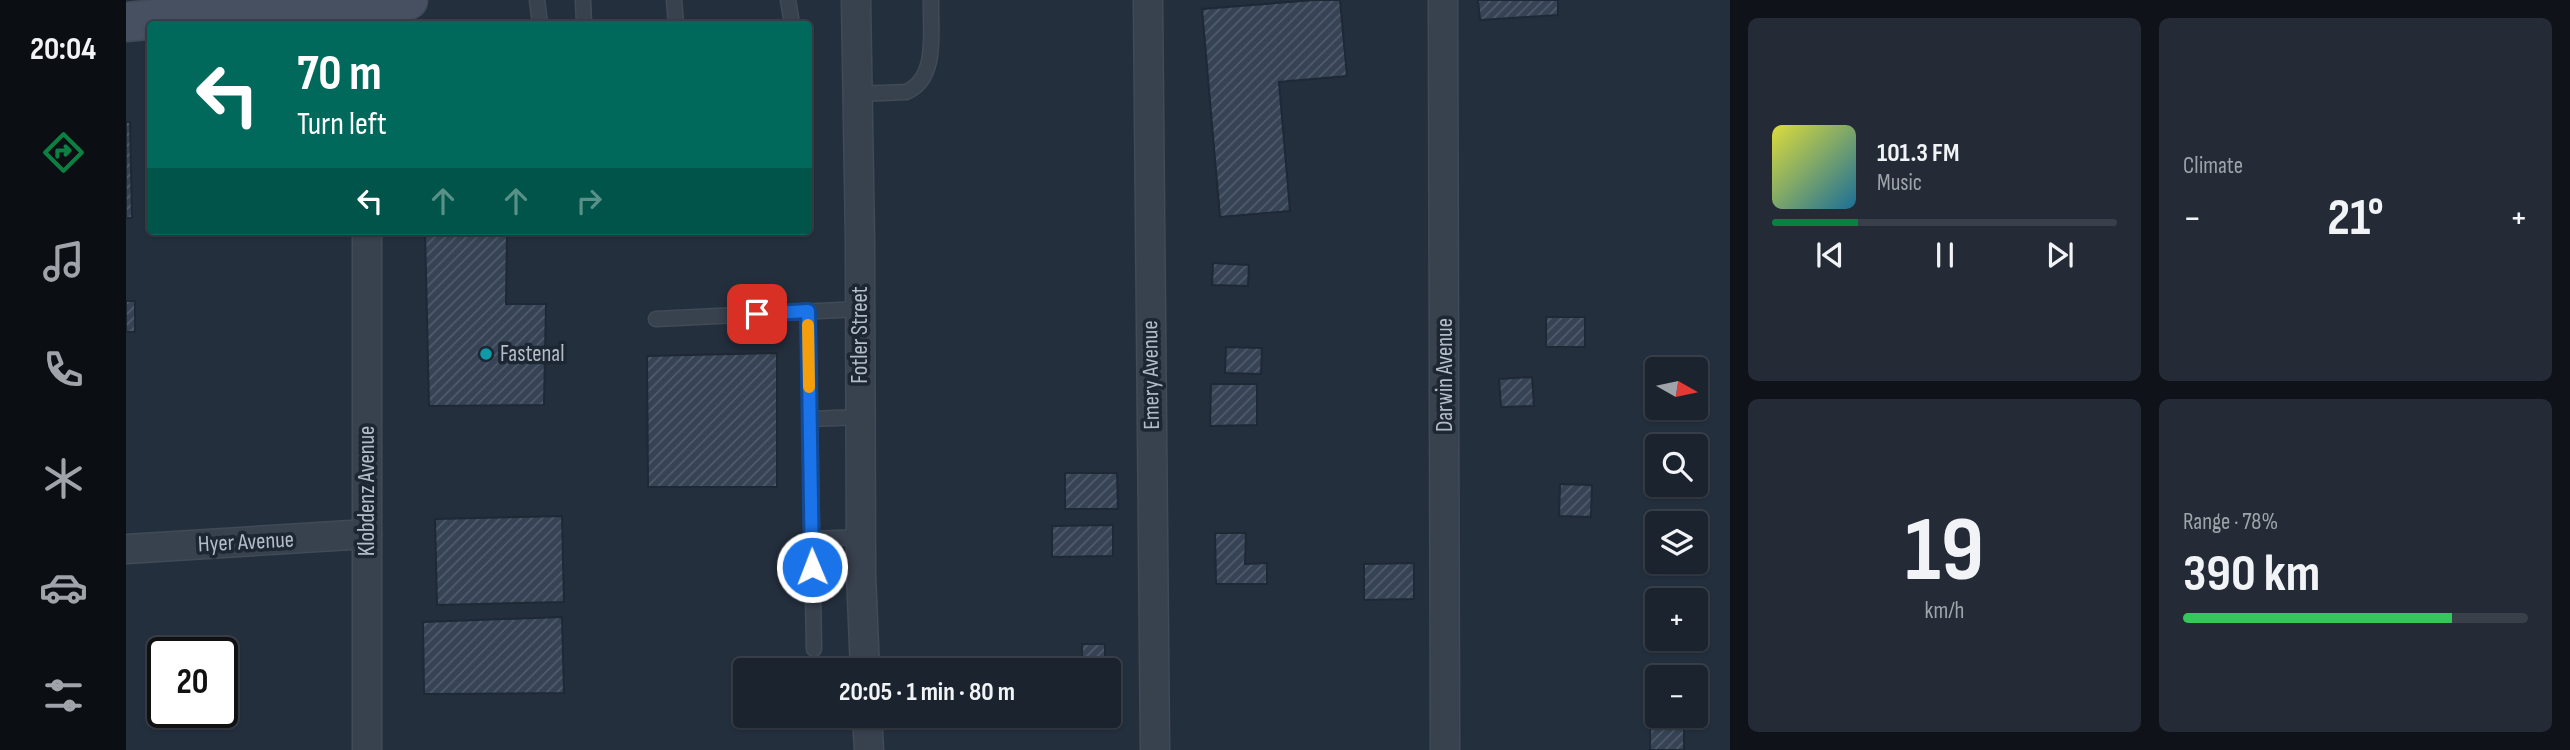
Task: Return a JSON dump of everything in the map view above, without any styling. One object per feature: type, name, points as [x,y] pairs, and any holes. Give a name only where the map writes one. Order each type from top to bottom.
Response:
[{"type":"main road","points":[[131,18],[184,8],[287,3],[365,14],[408,0]]},
{"type":"street","name":"Fotler Street","points":[[856,0],[865,658]]},
{"type":"street","name":"Emery Avenue","points":[[1148,0],[1155,750]]},
{"type":"street","name":"Darwin Avenue","points":[[1443,0],[1445,750]]},
{"type":"street","name":"Klobdenz Avenue","points":[[367,235],[367,750]]},
{"type":"street","name":"Hyer Avenue","points":[[126,549],[367,534]]},
{"type":"street","points":[[868,728],[869,750]]},
{"type":"lane","points":[[537,0],[540,21]]},
{"type":"lane","points":[[583,0],[584,21]]},
{"type":"lane","points":[[674,0],[676,21]]},
{"type":"lane","points":[[788,0],[792,21]]},
{"type":"lane","points":[[858,94],[906,92],[913,89],[925,76],[929,59],[931,0]]},
{"type":"lane","points":[[656,319],[860,309]]},
{"type":"lane","points":[[808,311],[814,649]]},
{"type":"lane","points":[[810,419],[861,417]]},
{"type":"lane","points":[[811,539],[861,537]]},
{"type":"building","points":[[1340,0],[1347,76],[1279,82],[1290,211],[1220,217],[1202,9]]},
{"type":"building","points":[[1478,0],[1558,0],[1558,15],[1480,20]]},
{"type":"building","points":[[126,122],[130,122],[132,218],[126,218]]},
{"type":"building","name":"Fastenal","points":[[425,235],[507,235],[506,304],[546,304],[544,405],[429,406]]},
{"type":"building","points":[[1213,263],[1249,265],[1248,286],[1212,285]]},
{"type":"building","points":[[126,301],[135,301],[135,332],[126,332]]},
{"type":"building","points":[[1546,317],[1585,317],[1585,347],[1546,347]]},
{"type":"building","points":[[1226,347],[1262,348],[1261,374],[1225,373]]},
{"type":"building","points":[[777,353],[777,487],[648,487],[647,356]]},
{"type":"building","points":[[1532,377],[1534,406],[1501,407],[1499,379]]},
{"type":"building","points":[[1211,384],[1257,384],[1257,425],[1210,426]]},
{"type":"building","points":[[1065,473],[1117,473],[1118,509],[1065,509]]},
{"type":"building","points":[[1560,484],[1592,485],[1591,517],[1559,516]]},
{"type":"building","points":[[562,516],[564,602],[437,605],[435,519]]},
{"type":"building","points":[[1113,525],[1113,556],[1052,557],[1052,526]]},
{"type":"building","points":[[1215,533],[1246,533],[1245,564],[1267,563],[1267,584],[1216,584]]},
{"type":"building","points":[[1414,563],[1414,599],[1364,600],[1364,564]]},
{"type":"building","points":[[562,617],[564,693],[424,694],[423,622]]},
{"type":"building","points":[[1082,644],[1105,644],[1105,658],[1082,658]]},
{"type":"building","points":[[1650,728],[1684,728],[1684,750],[1650,750]]},
{"type":"slow traffic","points":[[808,325],[809,387]]},
{"type":"place","name":"Fastenal","points":[[486,354]]},
{"type":"route","points":[[757,314],[808,311],[812,567]]}]
